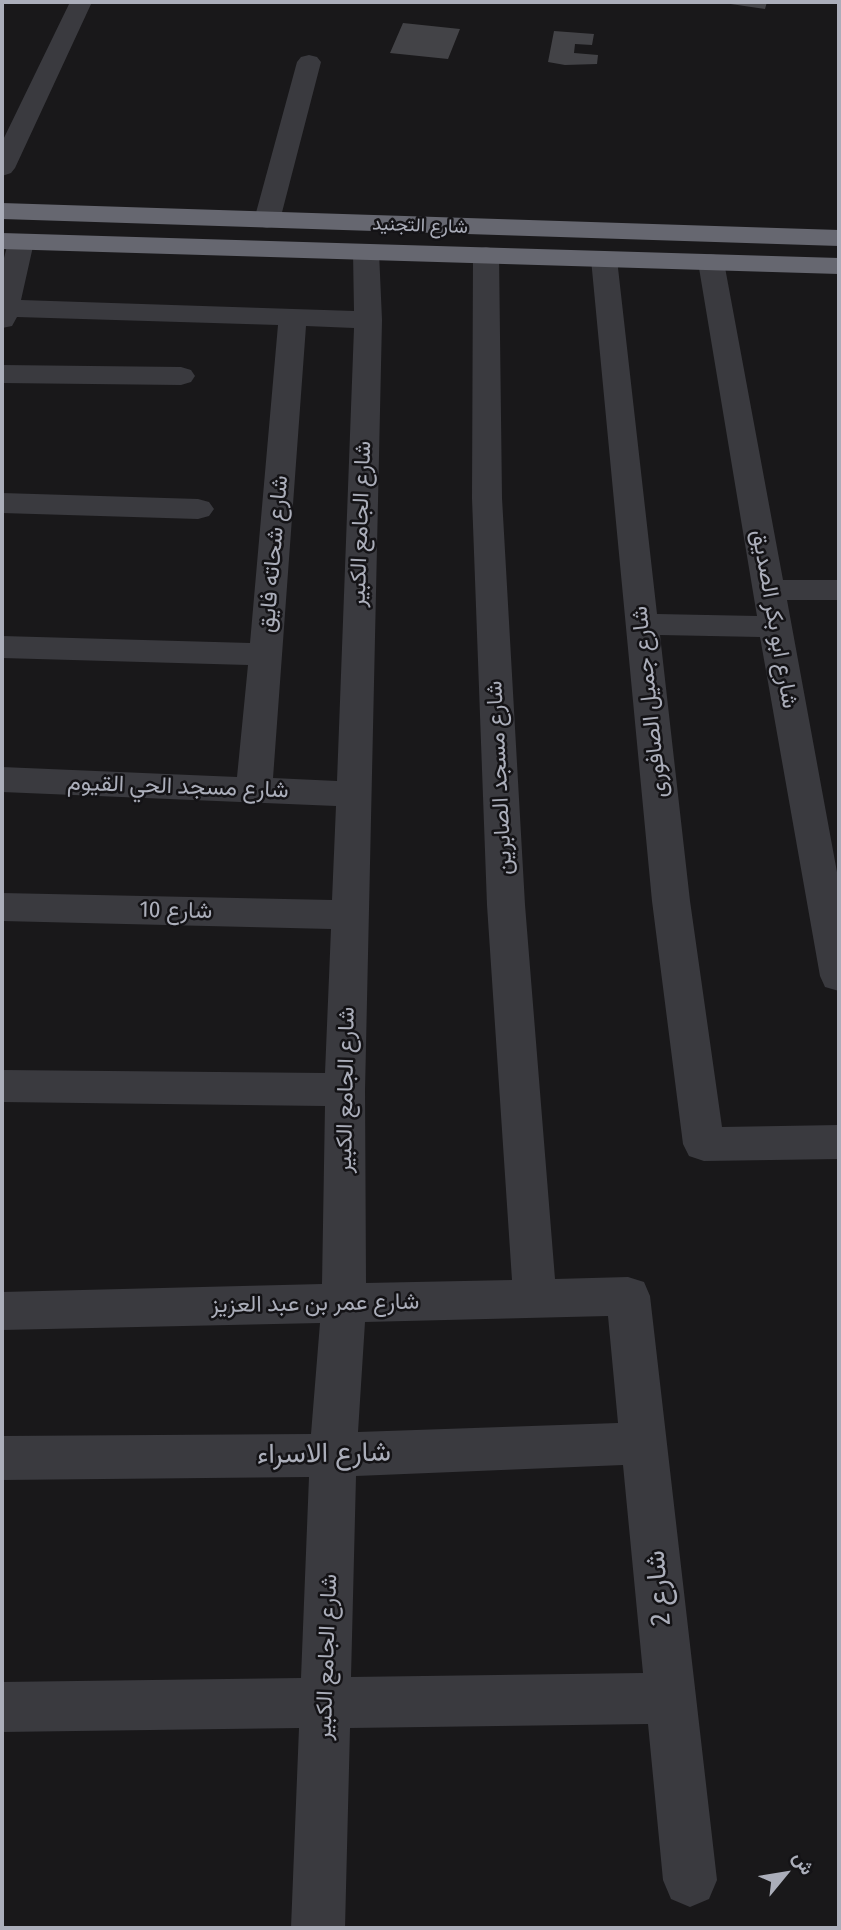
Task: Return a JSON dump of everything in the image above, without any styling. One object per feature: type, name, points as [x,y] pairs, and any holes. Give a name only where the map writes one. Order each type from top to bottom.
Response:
[{"type":"highway","name":"شارع التجنيد","points":[[2,211],[839,238]]},
{"type":"highway","name":"شارع التجنيد","points":[[11,241],[839,266]]},
{"type":"street","points":[[2,168],[81,2]]},
{"type":"street","points":[[267,220],[309,62]]},
{"type":"street","points":[[11,241],[4,314],[368,320]]},
{"type":"street","name":"شارع الجامع الكبير","points":[[318,1928],[333,1455],[344,1303],[345,1090],[368,320],[366,252]]},
{"type":"street","name":"شارع مسجد الصابرين","points":[[486,255],[487,498],[505,892],[535,1299]]},
{"type":"street","name":"شارع جميل الصافورى","points":[[604,259],[671,901],[704,1144],[839,1142]]},
{"type":"street","name":"شارع ابو بكر الصديق","points":[[711,262],[839,975]]},
{"type":"street","name":"شارع شحاته فايق","points":[[254,790],[293,318]]},
{"type":"street","points":[[2,374],[181,376]]},
{"type":"street","points":[[2,503],[198,509]]},
{"type":"street","points":[[768,590],[839,590]]},
{"type":"street","points":[[642,624],[775,627]]},
{"type":"street","points":[[2,647],[265,654]]},
{"type":"street","name":"شارع مسجد الحي القيوم","points":[[2,779],[355,794]]},
{"type":"street","name":"شارع 10","points":[[2,907],[351,915]]},
{"type":"street","points":[[2,1086],[345,1090]]},
{"type":"street","name":"شارع عمر بن عبد العزيز","points":[[2,1311],[628,1296]]},
{"type":"street","name":"شارع 2","points":[[628,1296],[669,1698],[691,1880]]},
{"type":"street","name":"شارع الاسراء","points":[[2,1458],[333,1455],[645,1443]]},
{"type":"street","points":[[2,1707],[669,1698]]},
{"type":"building","points":[[717,2],[767,2],[765,9]]},
{"type":"building","points":[[403,23],[460,29],[448,59],[390,53]]},
{"type":"building","points":[[554,31],[594,34],[592,45],[575,44],[574,53],[598,55],[597,64],[565,65],[548,62]]}]
